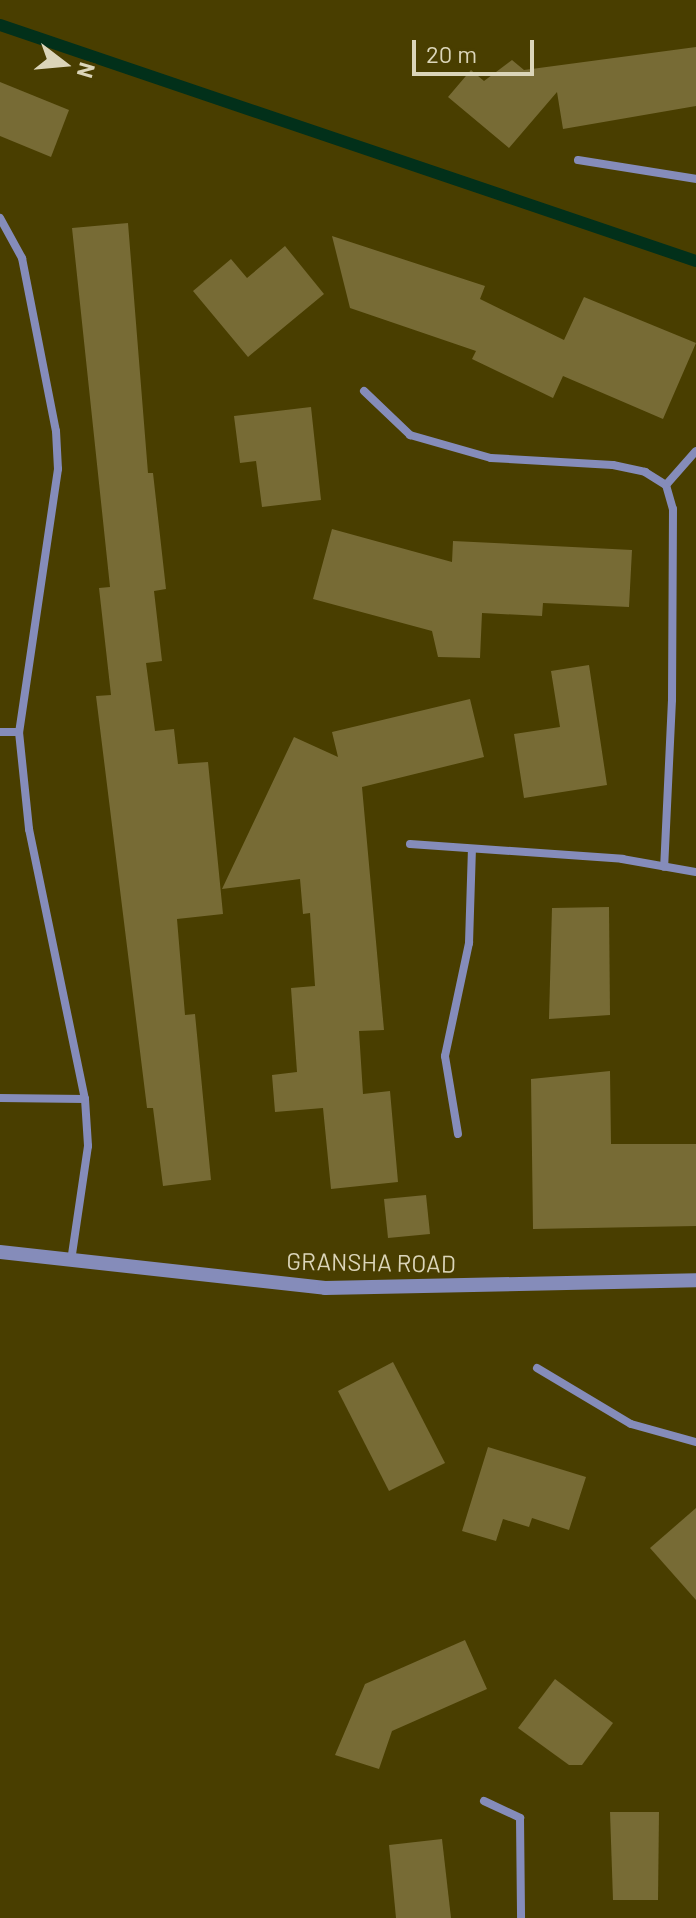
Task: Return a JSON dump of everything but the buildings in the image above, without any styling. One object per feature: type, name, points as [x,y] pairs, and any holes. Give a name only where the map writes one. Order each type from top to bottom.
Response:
[{"type":"street","points":[[578,160],[696,179]]},
{"type":"street","points":[[0,218],[22,258],[58,469],[19,732],[29,829],[85,1099],[88,1146],[71,1261]]},
{"type":"street","points":[[364,391],[410,435],[491,458],[613,465],[645,472],[666,485],[673,509],[673,668],[664,867]]},
{"type":"street","points":[[666,485],[696,451]]},
{"type":"street","points":[[0,732],[19,732]]},
{"type":"street","points":[[410,844],[696,872]]},
{"type":"street","points":[[458,1134],[445,1056],[469,943],[472,849]]},
{"type":"street","points":[[0,1098],[85,1099]]},
{"type":"street","name":"GRANSHA ROAD","points":[[0,1252],[325,1288],[696,1280]]},
{"type":"street","points":[[537,1368],[631,1424],[696,1442]]},
{"type":"street","points":[[484,1801],[520,1818],[521,1918]]},
{"type":"waterway","points":[[0,25],[696,261]]}]
